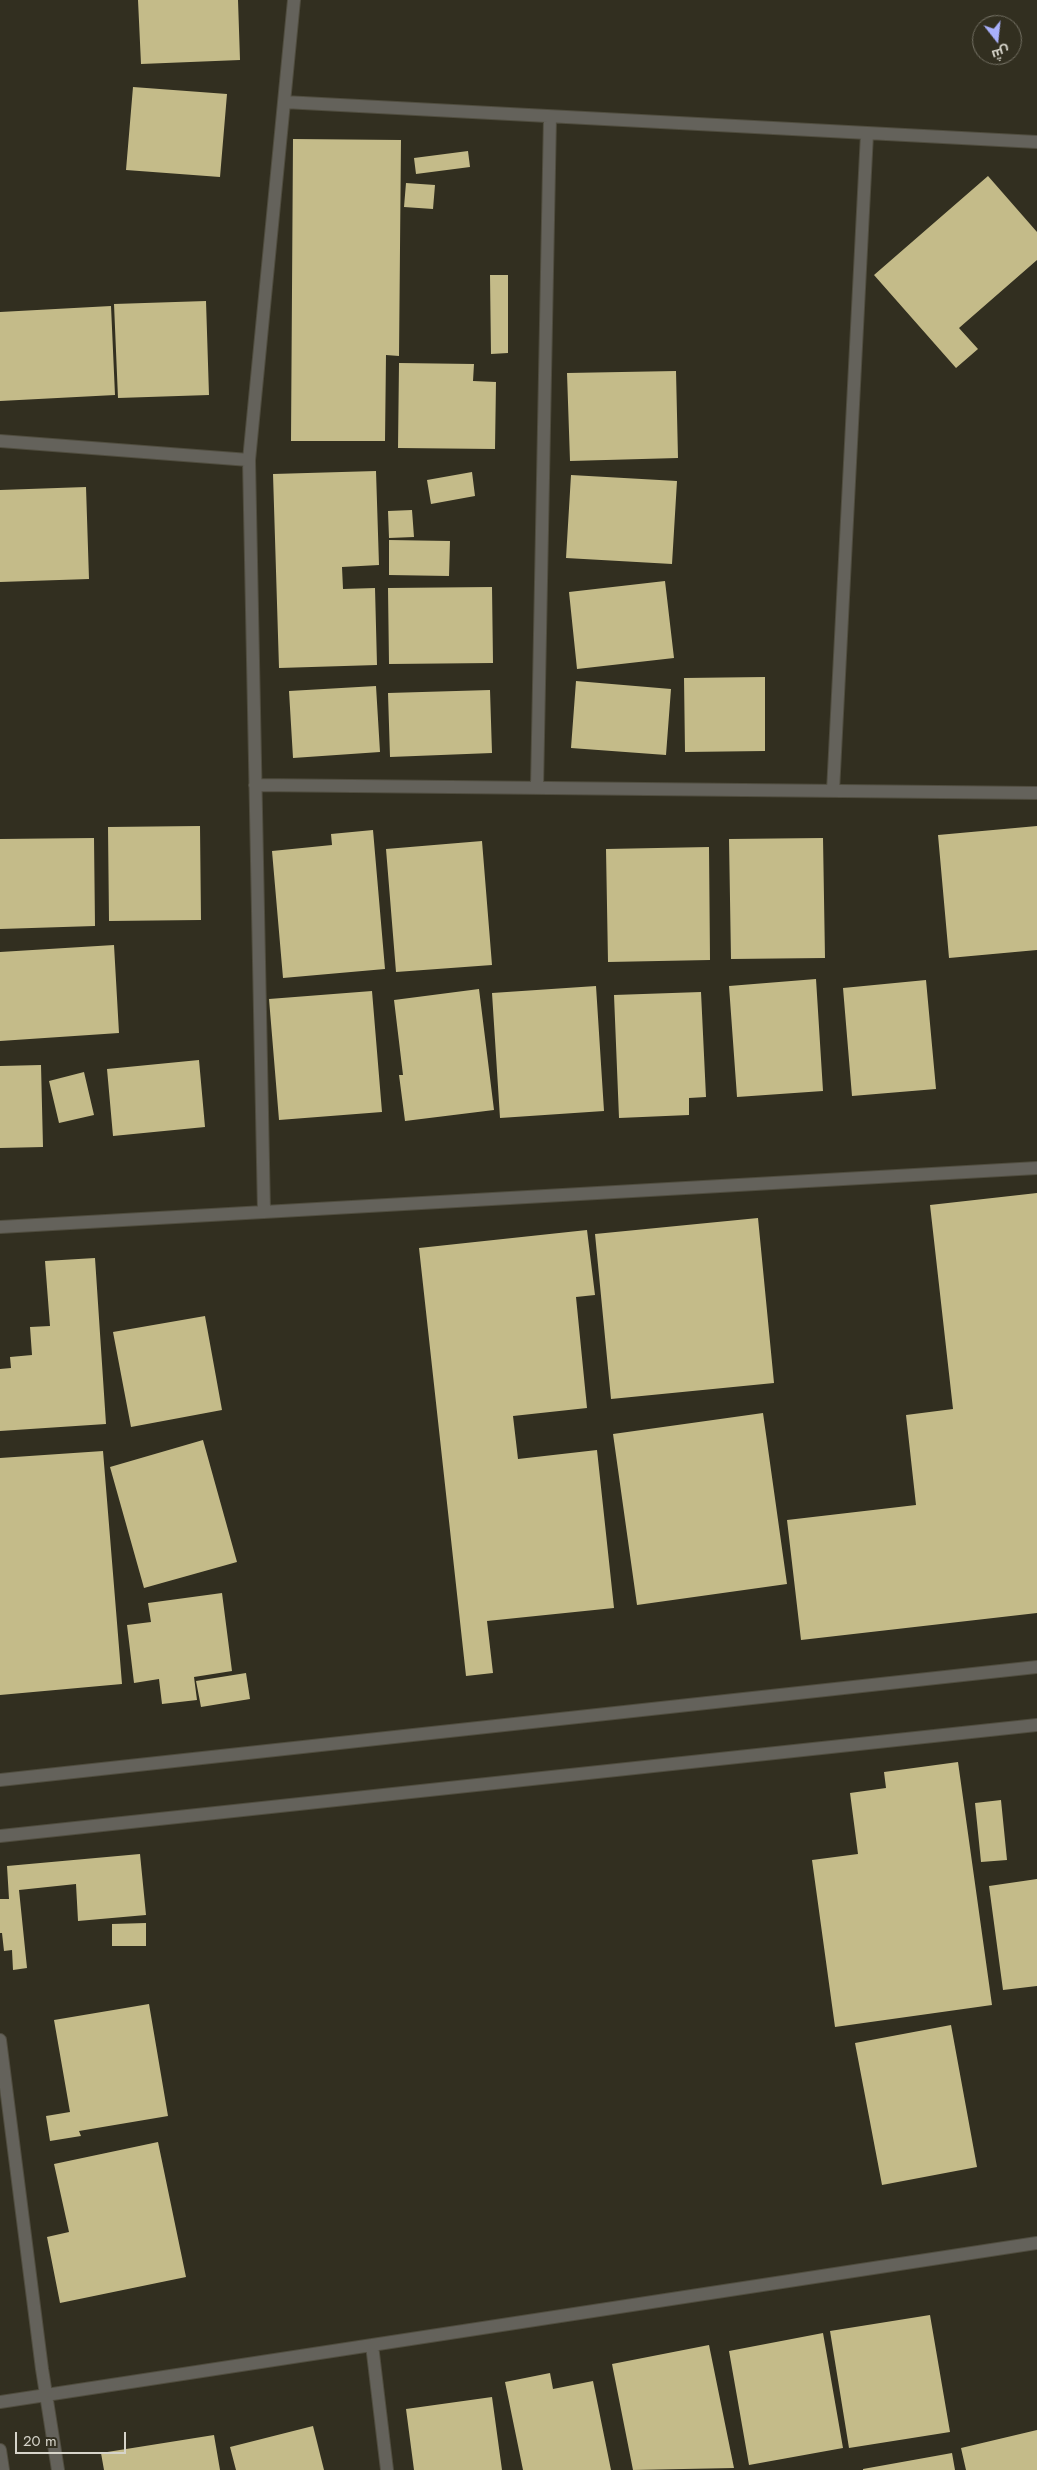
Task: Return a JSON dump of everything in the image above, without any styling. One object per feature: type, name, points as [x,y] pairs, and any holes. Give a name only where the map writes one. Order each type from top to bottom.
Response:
[{"type":"street","points":[[264,1212],[249,460],[294,0]]},
{"type":"street","points":[[284,102],[1037,142]]},
{"type":"street","points":[[537,788],[550,116]]},
{"type":"street","points":[[833,791],[867,134]]},
{"type":"street","points":[[0,441],[249,460]]},
{"type":"street","points":[[255,785],[1037,793]]},
{"type":"street","points":[[0,1227],[1037,1168]]},
{"type":"street","points":[[0,1780],[1037,1667]]},
{"type":"street","points":[[0,1836],[1037,1724]]},
{"type":"street","points":[[0,2040],[46,2394],[58,2470]]},
{"type":"street","points":[[0,2402],[1037,2243]]},
{"type":"street","points":[[372,2345],[387,2470]]},
{"type":"street","points":[[0,2450],[3,2470]]},
{"type":"building","points":[[138,0],[238,0],[240,60],[141,64]]},
{"type":"building","points":[[133,87],[227,94],[220,177],[126,170]]},
{"type":"building","points":[[293,139],[401,140],[399,356],[386,355],[385,441],[291,441]]},
{"type":"building","points":[[468,151],[470,167],[416,174],[414,158]]},
{"type":"building","points":[[988,176],[1037,232],[1037,260],[959,328],[978,349],[956,368],[874,275]]},
{"type":"building","points":[[406,183],[435,185],[433,209],[404,207]]},
{"type":"building","points":[[490,275],[508,275],[508,353],[491,354]]},
{"type":"building","points":[[206,301],[209,395],[118,398],[114,304]]},
{"type":"building","points":[[111,306],[115,395],[0,401],[0,312]]},
{"type":"building","points":[[399,363],[474,364],[473,381],[496,382],[495,449],[398,448]]},
{"type":"building","points":[[676,371],[678,458],[570,461],[567,373]]},
{"type":"building","points":[[376,471],[379,565],[342,567],[343,589],[375,588],[377,665],[279,668],[273,474]]},
{"type":"building","points":[[472,472],[475,496],[431,504],[427,480]]},
{"type":"building","points":[[571,475],[677,481],[672,564],[566,558]]},
{"type":"building","points":[[86,487],[89,579],[0,582],[0,490]]},
{"type":"building","points":[[412,510],[414,537],[389,538],[388,511]]},
{"type":"building","points":[[389,540],[450,541],[449,576],[389,575]]},
{"type":"building","points":[[665,581],[674,658],[577,669],[569,592]]},
{"type":"building","points":[[492,587],[493,663],[389,664],[388,588]]},
{"type":"building","points":[[765,677],[765,751],[685,752],[684,678]]},
{"type":"building","points":[[576,681],[671,689],[666,755],[571,748]]},
{"type":"building","points":[[376,686],[380,752],[293,758],[289,691]]},
{"type":"building","points":[[490,690],[492,753],[390,757],[388,693]]},
{"type":"building","points":[[200,826],[201,920],[109,921],[108,827]]},
{"type":"building","points":[[1037,826],[1037,950],[949,958],[938,835]]},
{"type":"building","points":[[373,830],[385,969],[283,978],[272,851],[332,845],[331,834]]},
{"type":"building","points":[[94,838],[95,926],[0,929],[0,839]]},
{"type":"building","points":[[823,838],[825,958],[731,959],[729,839]]},
{"type":"building","points":[[482,841],[492,965],[396,972],[386,849]]},
{"type":"building","points":[[709,847],[710,960],[608,962],[606,849]]},
{"type":"building","points":[[114,945],[119,1033],[0,1041],[0,952]]},
{"type":"building","points":[[816,979],[823,1091],[737,1097],[729,986]]},
{"type":"building","points":[[926,980],[936,1089],[852,1096],[843,988]]},
{"type":"building","points":[[596,986],[604,1111],[500,1118],[492,993]]},
{"type":"building","points":[[479,989],[494,1110],[405,1121],[399,1075],[403,1075],[394,1000]]},
{"type":"building","points":[[372,991],[382,1112],[279,1120],[269,999]]},
{"type":"building","points":[[701,992],[706,1097],[689,1098],[689,1115],[619,1118],[614,995]]},
{"type":"building","points":[[199,1060],[205,1127],[113,1136],[107,1069]]},
{"type":"building","points":[[41,1065],[43,1147],[0,1148],[0,1066]]},
{"type":"building","points":[[84,1072],[94,1115],[59,1123],[49,1081]]},
{"type":"building","points":[[1037,1193],[1037,1613],[801,1640],[787,1520],[916,1505],[906,1415],[953,1409],[930,1205]]},
{"type":"building","points":[[758,1218],[774,1383],[611,1399],[595,1234]]},
{"type":"building","points":[[587,1230],[595,1295],[576,1297],[587,1408],[513,1416],[518,1459],[597,1450],[614,1608],[487,1621],[493,1673],[466,1676],[419,1248]]},
{"type":"building","points":[[95,1258],[106,1424],[0,1431],[0,1369],[11,1368],[10,1357],[32,1355],[30,1327],[50,1326],[45,1261]]},
{"type":"building","points":[[205,1316],[222,1410],[131,1427],[113,1332]]},
{"type":"building","points":[[763,1413],[787,1584],[637,1605],[613,1434]]},
{"type":"building","points":[[203,1440],[237,1562],[144,1588],[110,1467]]},
{"type":"building","points":[[103,1451],[122,1684],[0,1695],[0,1458]]},
{"type":"building","points":[[222,1593],[232,1671],[194,1677],[197,1700],[162,1704],[159,1679],[134,1683],[127,1625],[151,1622],[148,1603]]},
{"type":"building","points":[[246,1673],[250,1699],[201,1707],[196,1681]]},
{"type":"building","points":[[958,1762],[992,2005],[835,2027],[812,1860],[858,1854],[850,1793],[886,1788],[884,1772]]},
{"type":"building","points":[[1001,1800],[1007,1860],[981,1862],[975,1803]]},
{"type":"building","points":[[140,1854],[146,1915],[78,1921],[76,1884],[19,1890],[27,1968],[13,1970],[12,1950],[4,1951],[2,1933],[0,1933],[0,1899],[9,1899],[7,1866]]},
{"type":"building","points":[[1037,1879],[1037,1986],[1003,1990],[989,1886]]},
{"type":"building","points":[[146,1923],[146,1946],[112,1946],[112,1924]]},
{"type":"building","points":[[149,2004],[168,2116],[79,2131],[81,2136],[50,2141],[46,2116],[70,2112],[54,2020]]},
{"type":"building","points":[[951,2025],[977,2167],[882,2185],[855,2043]]},
{"type":"building","points":[[158,2142],[186,2277],[60,2303],[47,2237],[69,2232],[54,2164]]},
{"type":"building","points":[[930,2315],[950,2432],[849,2448],[830,2331]]},
{"type":"building","points":[[823,2333],[843,2448],[749,2465],[729,2351]]},
{"type":"building","points":[[709,2345],[734,2468],[633,2470],[612,2364]]},
{"type":"building","points":[[550,2373],[553,2389],[593,2381],[611,2470],[523,2470],[505,2382]]},
{"type":"building","points":[[492,2397],[502,2470],[414,2470],[406,2409]]},
{"type":"building","points":[[313,2426],[324,2470],[236,2470],[230,2447]]},
{"type":"building","points":[[1037,2430],[1037,2470],[966,2470],[961,2448]]},
{"type":"building","points":[[214,2435],[220,2470],[104,2470],[101,2453]]},
{"type":"building","points":[[952,2453],[955,2470],[863,2470],[863,2469]]}]
